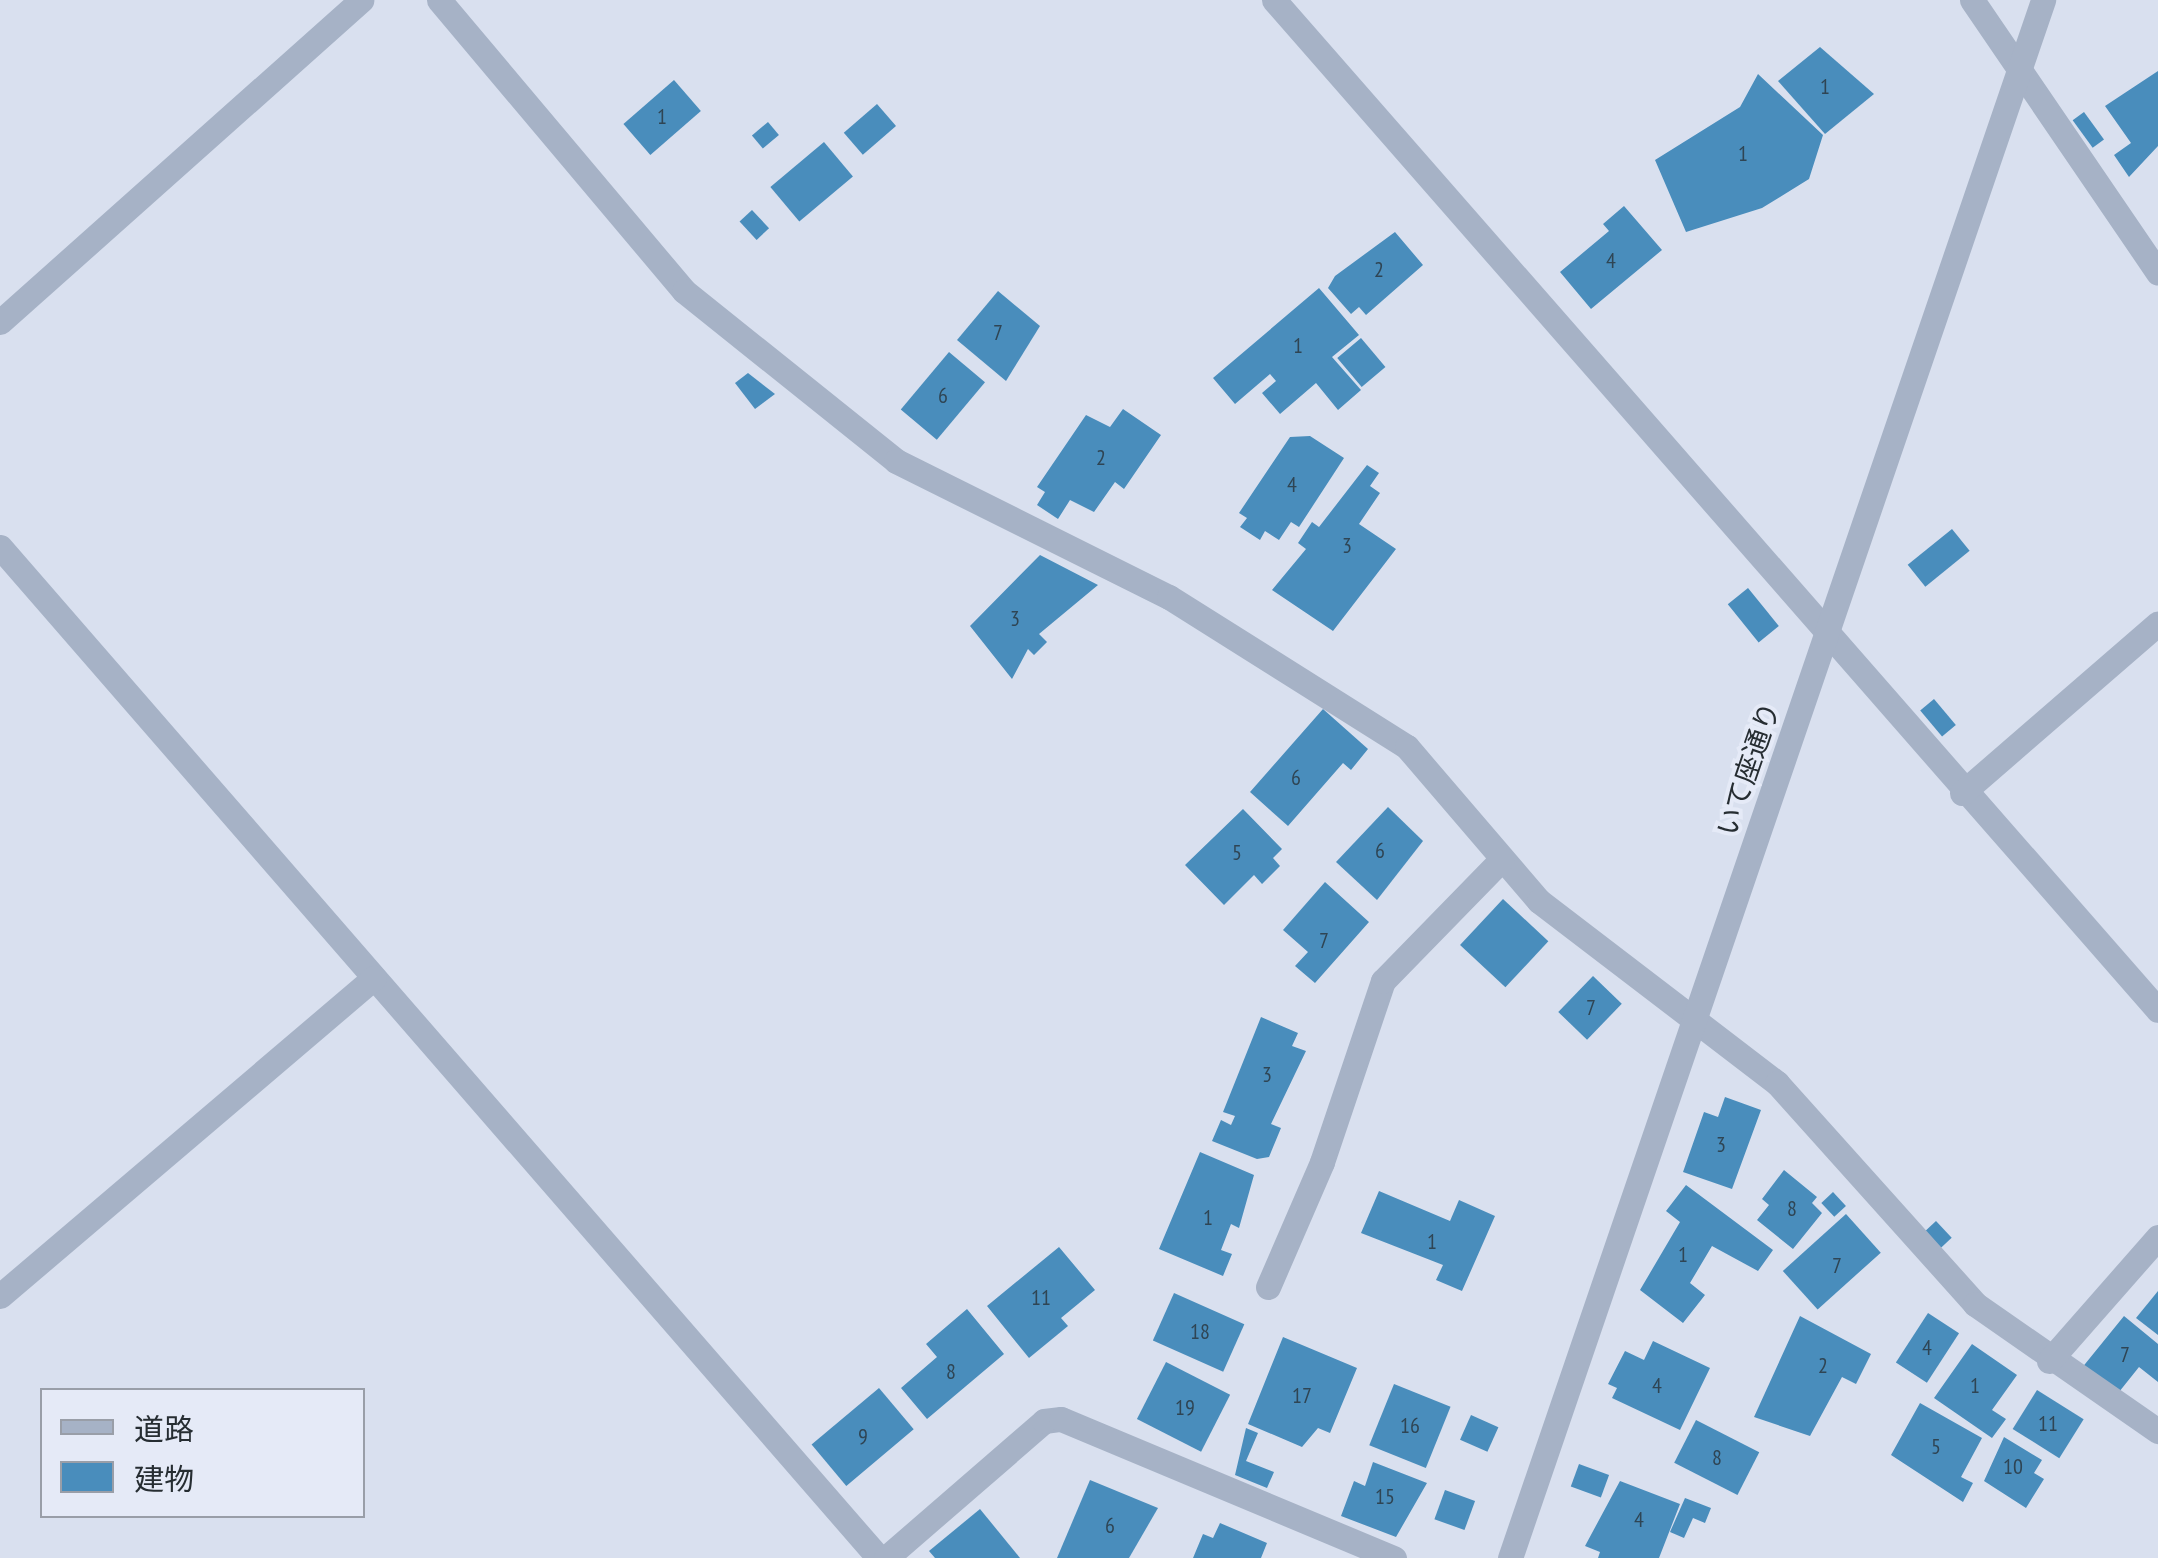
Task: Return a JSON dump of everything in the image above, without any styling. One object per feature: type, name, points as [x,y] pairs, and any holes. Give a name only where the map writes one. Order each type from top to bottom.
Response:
[{"type":"street","points":[[0,322],[362,0]]},
{"type":"street","points":[[439,0],[684,291],[896,460],[1169,597],[1407,747],[1539,901],[1694,1015],[1777,1082],[1961,1290],[2049,1361],[2158,1431]]},
{"type":"street","points":[[1274,0],[1962,793],[2158,1010]]},
{"type":"street","points":[[1972,0],[2017,75],[2158,273]]},
{"type":"street","name":"いて座通り","points":[[1510,1558],[2043,0]]},
{"type":"street","points":[[0,547],[882,1558],[1044,1422],[1061,1419],[1394,1558]]},
{"type":"street","points":[[1962,793],[2158,623]]},
{"type":"street","points":[[1268,1287],[1322,1162],[1382,981],[1502,860]]},
{"type":"street","points":[[0,1296],[374,978]]},
{"type":"street","points":[[2049,1361],[2158,1237]]},
{"type":"building","points":[[1820,47],[1874,94],[1825,134],[1778,81]]},
{"type":"building","points":[[2158,71],[2158,146],[2129,177],[2114,155],[2131,143],[2105,106]]},
{"type":"building","points":[[1758,74],[1823,135],[1809,179],[1762,208],[1686,232],[1655,160],[1740,107]]},
{"type":"building","points":[[674,80],[701,111],[650,155],[623,124]]},
{"type":"building","points":[[877,104],[896,126],[863,155],[844,133]]},
{"type":"building","points":[[2084,112],[2104,140],[2093,148],[2073,120]]},
{"type":"building","points":[[768,122],[779,135],[763,149],[752,135]]},
{"type":"building","points":[[824,142],[853,176],[799,221],[770,187]]},
{"type":"building","points":[[1624,206],[1662,250],[1591,309],[1560,272],[1609,231],[1603,224]]},
{"type":"building","points":[[752,210],[769,228],[757,240],[740,222]]},
{"type":"building","points":[[1395,232],[1423,265],[1366,315],[1359,307],[1351,314],[1328,288],[1335,276]]},
{"type":"building","points":[[1319,288],[1359,335],[1332,357],[1361,390],[1338,410],[1316,383],[1280,414],[1262,393],[1276,381],[1270,374],[1235,404],[1213,378]]},
{"type":"building","points":[[998,291],[1040,326],[1006,381],[957,340]]},
{"type":"building","points":[[1361,338],[1385,367],[1362,387],[1337,358]]},
{"type":"building","points":[[949,352],[985,382],[937,440],[901,409]]},
{"type":"building","points":[[748,373],[775,394],[755,409],[735,383]]},
{"type":"building","points":[[1123,409],[1161,435],[1124,489],[1115,482],[1094,512],[1070,500],[1058,519],[1037,505],[1045,492],[1037,487],[1086,415],[1110,427]]},
{"type":"building","points":[[1310,436],[1344,458],[1299,527],[1291,522],[1279,540],[1265,531],[1260,540],[1240,527],[1247,518],[1239,513],[1290,437]]},
{"type":"building","points":[[1367,465],[1379,473],[1370,486],[1380,493],[1359,524],[1396,549],[1333,631],[1272,590],[1306,549],[1298,543],[1312,522],[1319,527]]},
{"type":"building","points":[[1952,529],[1970,551],[1925,587],[1908,565]]},
{"type":"building","points":[[1040,555],[1098,585],[1039,634],[1047,642],[1034,655],[1028,649],[1012,679],[970,626]]},
{"type":"building","points":[[1748,588],[1779,626],[1759,642],[1728,604]]},
{"type":"building","points":[[1934,699],[1956,725],[1942,737],[1920,711]]},
{"type":"building","points":[[1323,709],[1368,749],[1351,770],[1343,763],[1288,826],[1250,792]]},
{"type":"building","points":[[1388,807],[1423,841],[1377,900],[1336,862]]},
{"type":"building","points":[[1243,809],[1282,849],[1273,858],[1280,866],[1262,884],[1254,875],[1224,905],[1185,865]]},
{"type":"building","points":[[1325,882],[1369,922],[1315,983],[1295,966],[1308,952],[1283,930]]},
{"type":"building","points":[[1503,899],[1548,941],[1505,987],[1460,945]]},
{"type":"building","points":[[1593,976],[1622,1004],[1587,1040],[1558,1012]]},
{"type":"building","points":[[1261,1017],[1298,1033],[1292,1046],[1306,1051],[1271,1124],[1281,1128],[1269,1157],[1257,1159],[1212,1141],[1221,1120],[1231,1125],[1235,1116],[1223,1112]]},
{"type":"building","points":[[1725,1097],[1761,1110],[1732,1189],[1683,1172],[1704,1112],[1718,1117]]},
{"type":"building","points":[[1200,1152],[1254,1175],[1239,1228],[1231,1224],[1221,1250],[1232,1254],[1223,1276],[1159,1249]]},
{"type":"building","points":[[1784,1170],[1817,1197],[1812,1203],[1822,1213],[1793,1249],[1757,1220],[1769,1205],[1762,1199]]},
{"type":"building","points":[[1686,1185],[1773,1250],[1758,1271],[1712,1246],[1690,1283],[1705,1295],[1683,1323],[1640,1290],[1680,1222],[1666,1211]]},
{"type":"building","points":[[1379,1191],[1450,1221],[1459,1200],[1495,1216],[1462,1291],[1436,1280],[1443,1265],[1361,1233]]},
{"type":"building","points":[[1833,1192],[1846,1206],[1834,1217],[1821,1203]]},
{"type":"building","points":[[1846,1214],[1881,1253],[1818,1310],[1783,1271]]},
{"type":"building","points":[[1936,1221],[1952,1238],[1941,1248],[1925,1231]]},
{"type":"building","points":[[1059,1247],[1095,1290],[1061,1318],[1068,1326],[1029,1358],[987,1306]]},
{"type":"building","points":[[2158,1291],[2158,1335],[2136,1318]]},
{"type":"building","points":[[1174,1293],[1244,1324],[1223,1372],[1153,1341]]},
{"type":"building","points":[[967,1309],[1004,1354],[927,1419],[901,1388],[937,1357],[926,1344]]},
{"type":"building","points":[[1928,1313],[1959,1333],[1927,1383],[1896,1362]]},
{"type":"building","points":[[1800,1316],[1871,1354],[1856,1384],[1842,1377],[1810,1436],[1754,1417]]},
{"type":"building","points":[[2124,1316],[2158,1344],[2158,1382],[2139,1367],[2115,1397],[2081,1369]]},
{"type":"building","points":[[1283,1337],[1357,1368],[1330,1433],[1318,1428],[1302,1447],[1248,1424]]},
{"type":"building","points":[[1653,1341],[1710,1368],[1680,1430],[1612,1398],[1617,1388],[1608,1384],[1625,1351],[1644,1360]]},
{"type":"building","points":[[1972,1344],[2017,1375],[1992,1410],[2006,1419],[1992,1438],[1934,1398]]},
{"type":"building","points":[[1166,1362],[1230,1395],[1201,1452],[1137,1419]]},
{"type":"building","points":[[1394,1384],[1451,1407],[1426,1468],[1369,1445]]},
{"type":"building","points":[[879,1388],[914,1429],[846,1486],[812,1445]]},
{"type":"building","points":[[2037,1390],[2084,1419],[2059,1458],[2013,1429]]},
{"type":"building","points":[[1920,1403],[1982,1438],[1961,1477],[1973,1483],[1963,1502],[1891,1455]]},
{"type":"building","points":[[1471,1415],[1498,1427],[1487,1452],[1460,1440]]},
{"type":"building","points":[[1696,1420],[1759,1452],[1737,1495],[1674,1463]]},
{"type":"building","points":[[1246,1428],[1258,1433],[1246,1461],[1274,1472],[1267,1488],[1235,1475]]},
{"type":"building","points":[[2004,1437],[2042,1460],[2034,1473],[2044,1479],[2026,1508],[1984,1481]]},
{"type":"building","points":[[1373,1462],[1427,1483],[1396,1537],[1341,1516],[1354,1481],[1365,1486]]},
{"type":"building","points":[[1579,1464],[1609,1475],[1601,1497],[1571,1487]]},
{"type":"building","points":[[1090,1480],[1158,1508],[1129,1558],[1057,1558]]},
{"type":"building","points":[[1620,1481],[1680,1504],[1659,1558],[1598,1558],[1600,1552],[1585,1546]]},
{"type":"building","points":[[1445,1490],[1475,1501],[1464,1530],[1434,1519]]},
{"type":"building","points":[[1685,1498],[1711,1508],[1705,1523],[1693,1518],[1684,1538],[1670,1532]]},
{"type":"building","points":[[980,1509],[1020,1558],[935,1558],[929,1551]]},
{"type":"building","points":[[1220,1523],[1267,1543],[1261,1558],[1193,1558],[1203,1534],[1213,1538]]}]
